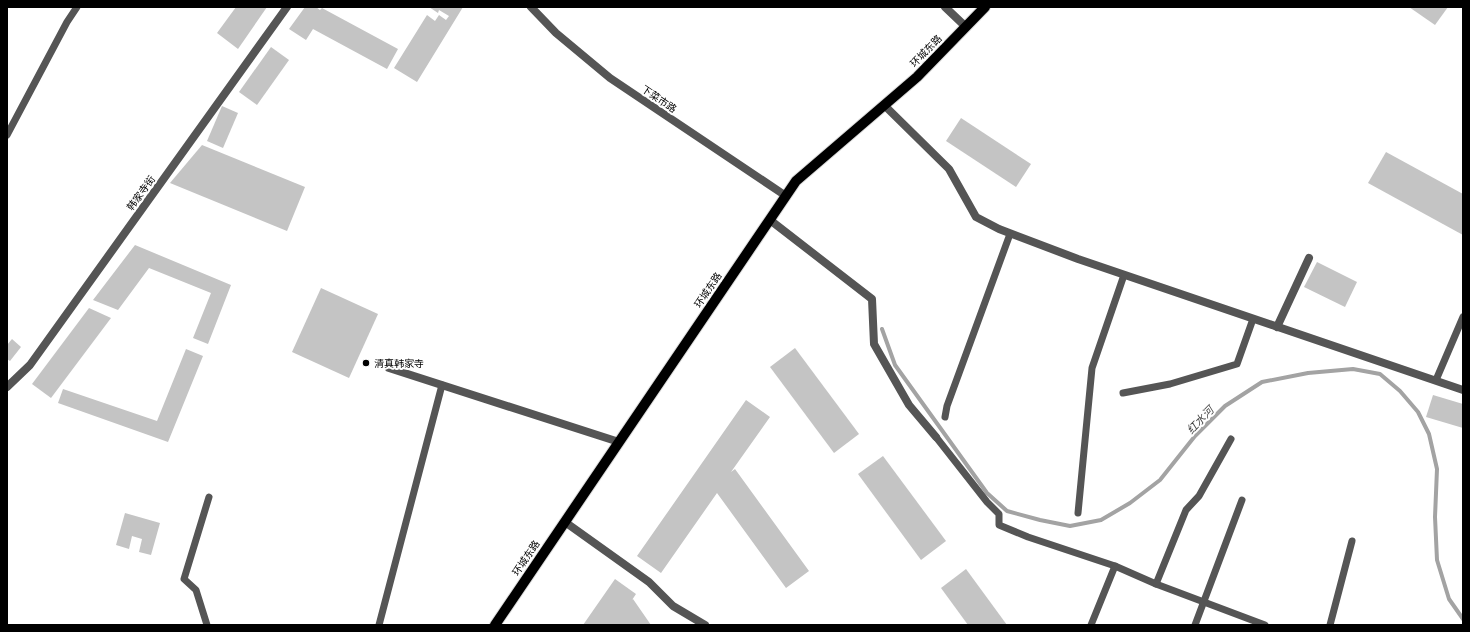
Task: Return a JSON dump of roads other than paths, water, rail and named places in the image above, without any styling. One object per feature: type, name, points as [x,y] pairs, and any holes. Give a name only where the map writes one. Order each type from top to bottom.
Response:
[{"type":"main road","name":"环城东路","points":[[495,625],[796,181],[917,77],[985,7]]},
{"type":"street","name":"韩家寺街","points":[[7,387],[30,365],[286,7]]},
{"type":"street","name":"下菜市路","points":[[531,7],[556,33],[610,78],[786,196]]},
{"type":"street","points":[[946,7],[966,27]]},
{"type":"street","points":[[884,105],[949,169],[964,193],[976,217],[1010,234],[1124,275],[1463,390]]},
{"type":"street","points":[[770,220],[872,299],[874,344],[909,405],[936,437]]},
{"type":"street","points":[[1277,327],[1309,258]]},
{"type":"street","points":[[389,368],[619,442]]},
{"type":"street","points":[[565,522],[649,582],[672,606],[705,625]]},
{"type":"lane","points":[[7,135],[67,22],[77,7]]},
{"type":"lane","points":[[945,417],[1010,234]]},
{"type":"lane","points":[[1078,513],[1092,368],[1124,275]]},
{"type":"lane","points":[[1436,380],[1463,317]]},
{"type":"lane","points":[[1123,393],[1170,384],[1237,364],[1253,319]]},
{"type":"lane","points":[[379,625],[442,385]]},
{"type":"lane","points":[[936,437],[987,502],[999,514],[999,524],[1028,537],[1115,566],[1156,584],[1265,625]]},
{"type":"lane","points":[[1156,584],[1186,510],[1199,496],[1231,439]]},
{"type":"lane","points":[[207,625],[196,590],[184,579],[210,497]]},
{"type":"lane","points":[[1195,625],[1242,500]]},
{"type":"lane","points":[[1330,625],[1352,541]]},
{"type":"lane","points":[[1091,625],[1115,566]]},
{"type":"waterway","name":"红水河","points":[[882,329],[895,365],[987,493],[1007,511],[1070,526],[1101,520],[1130,503],[1160,480],[1195,436],[1225,406],[1262,382],[1308,373],[1353,369],[1380,374],[1400,391],[1418,412],[1429,434],[1437,469],[1435,517],[1437,560],[1449,599],[1463,619]]},
{"type":"place","name":"清真韩家寺","points":[[366,363]]}]
